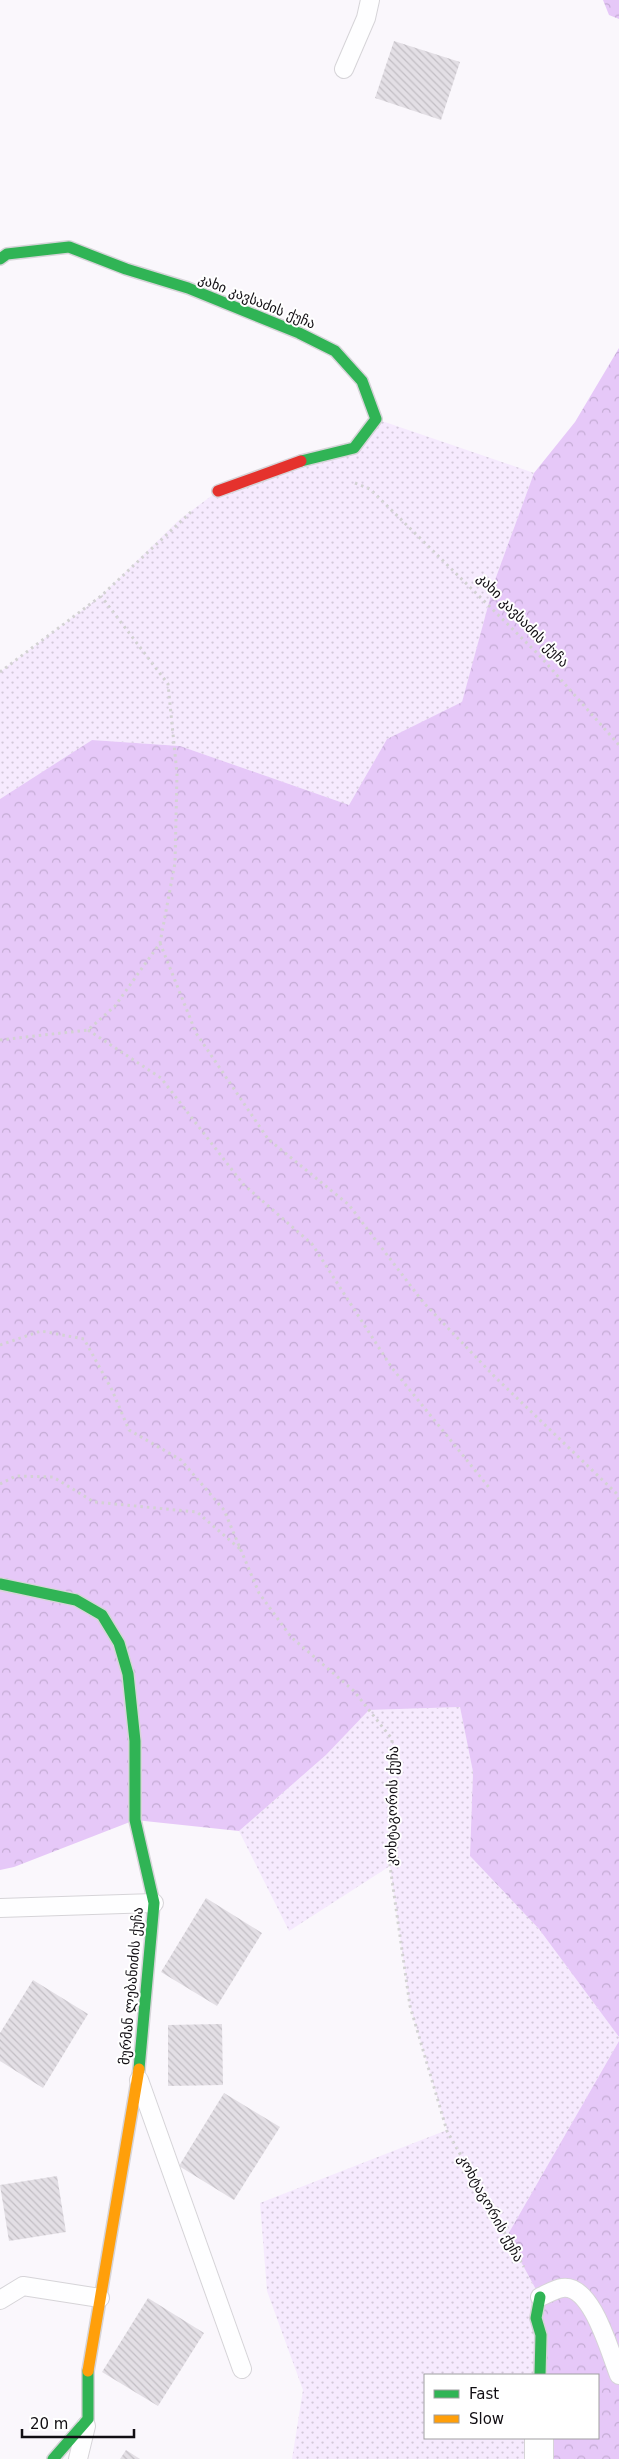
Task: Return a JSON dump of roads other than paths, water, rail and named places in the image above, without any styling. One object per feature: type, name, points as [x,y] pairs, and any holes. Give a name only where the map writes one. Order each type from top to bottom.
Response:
[{"type":"street","name":"კახი კავსაძის ქუჩა","points":[[0,259],[7,254],[68,247],[126,269],[188,288],[238,310],[299,333],[335,351],[362,381],[376,419],[354,448],[298,462],[218,491]]},
{"type":"street","name":"მურმან ლებანიძის ქუჩა","points":[[0,1584],[76,1600],[102,1615],[119,1643],[128,1674],[134,1742],[134,1820],[154,1903],[138,2077],[88,2368],[88,2419]]},
{"type":"street","points":[[540,2297],[536,2318],[541,2335],[540,2374]]},
{"type":"street","points":[[53,2459],[88,2419]]},
{"type":"street","points":[[538,2459],[539,2439]]},
{"type":"lane","points":[[344,69],[366,18],[370,0]]},
{"type":"lane","points":[[0,1908],[154,1903]]},
{"type":"lane","points":[[138,2077],[242,2369]]},
{"type":"lane","points":[[0,2300],[24,2286],[100,2298]]},
{"type":"lane","points":[[540,2297],[563,2288],[580,2292],[591,2305],[619,2375]]},
{"type":"lane","points":[[78,2459],[88,2419]]}]
